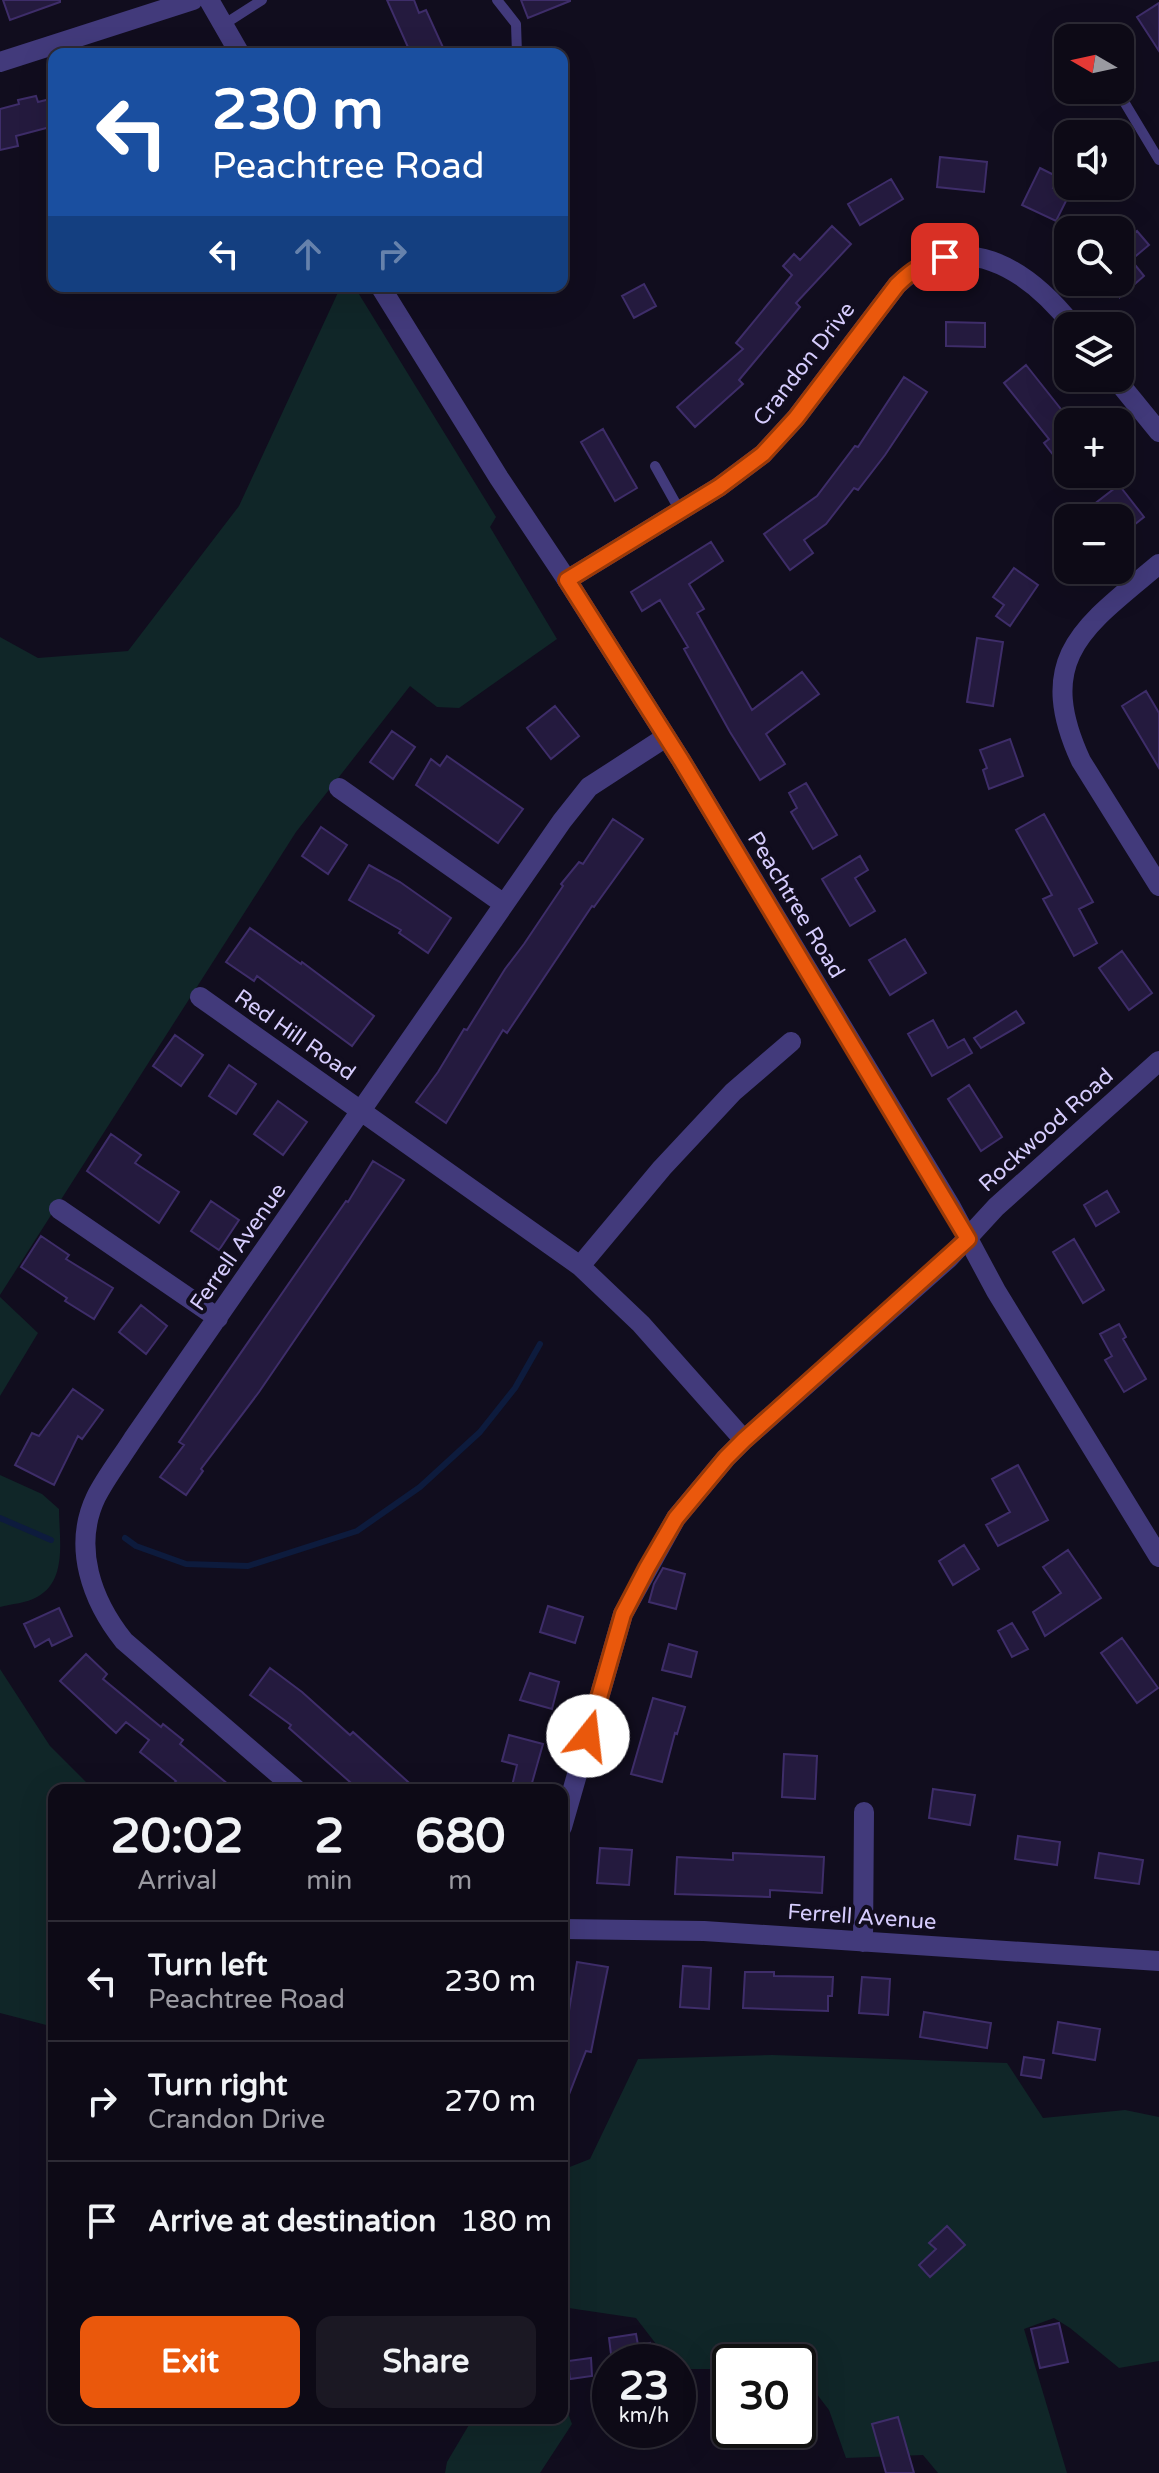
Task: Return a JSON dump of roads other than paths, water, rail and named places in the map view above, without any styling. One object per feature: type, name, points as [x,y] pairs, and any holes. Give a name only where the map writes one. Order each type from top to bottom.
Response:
[{"type":"street","points":[[0,62],[193,0]]},
{"type":"street","points":[[209,0],[236,48]]},
{"type":"street","name":"Crandon Drive","points":[[567,580],[747,468],[763,454],[796,418],[897,285],[914,269],[928,262],[967,256],[1003,265],[1042,291],[1061,312]]},
{"type":"street","name":"Peachtree Road","points":[[384,292],[666,737],[968,1239],[996,1291],[1159,1557]]},
{"type":"street","points":[[1126,392],[1159,432]]},
{"type":"street","points":[[1159,564],[1078,639],[1063,673],[1062,703],[1071,739],[1081,761],[1159,886]]},
{"type":"street","name":"Ferrell Avenue","points":[[290,1784],[124,1641],[106,1618],[91,1585],[85,1553],[87,1528],[96,1497],[504,904],[589,787],[666,737]]},
{"type":"street","points":[[339,788],[504,904]]},
{"type":"street","name":"Red Hill Road","points":[[200,997],[580,1266],[641,1324],[744,1440]]},
{"type":"street","points":[[580,1266],[662,1168],[713,1113],[791,1042]]},
{"type":"street","name":"Rockwood Road","points":[[568,1806],[623,1614],[676,1518],[744,1440],[968,1239],[996,1207],[1159,1061]]},
{"type":"street","points":[[59,1209],[218,1318]]},
{"type":"street","points":[[863,1942],[864,1812]]},
{"type":"street","name":"Ferrell Avenue","points":[[568,1929],[704,1931],[1159,1961]]},
{"type":"lane","points":[[223,25],[262,0]]},
{"type":"lane","points":[[497,0],[516,24],[517,48]]},
{"type":"lane","points":[[1125,104],[1159,160]]},
{"type":"lane","points":[[655,466],[680,511]]},
{"type":"waterway","points":[[125,1538],[136,1546],[186,1564],[248,1566],[357,1531],[420,1487],[480,1432],[515,1388],[540,1344]]},
{"type":"waterway","points":[[0,1518],[51,1540]]}]
